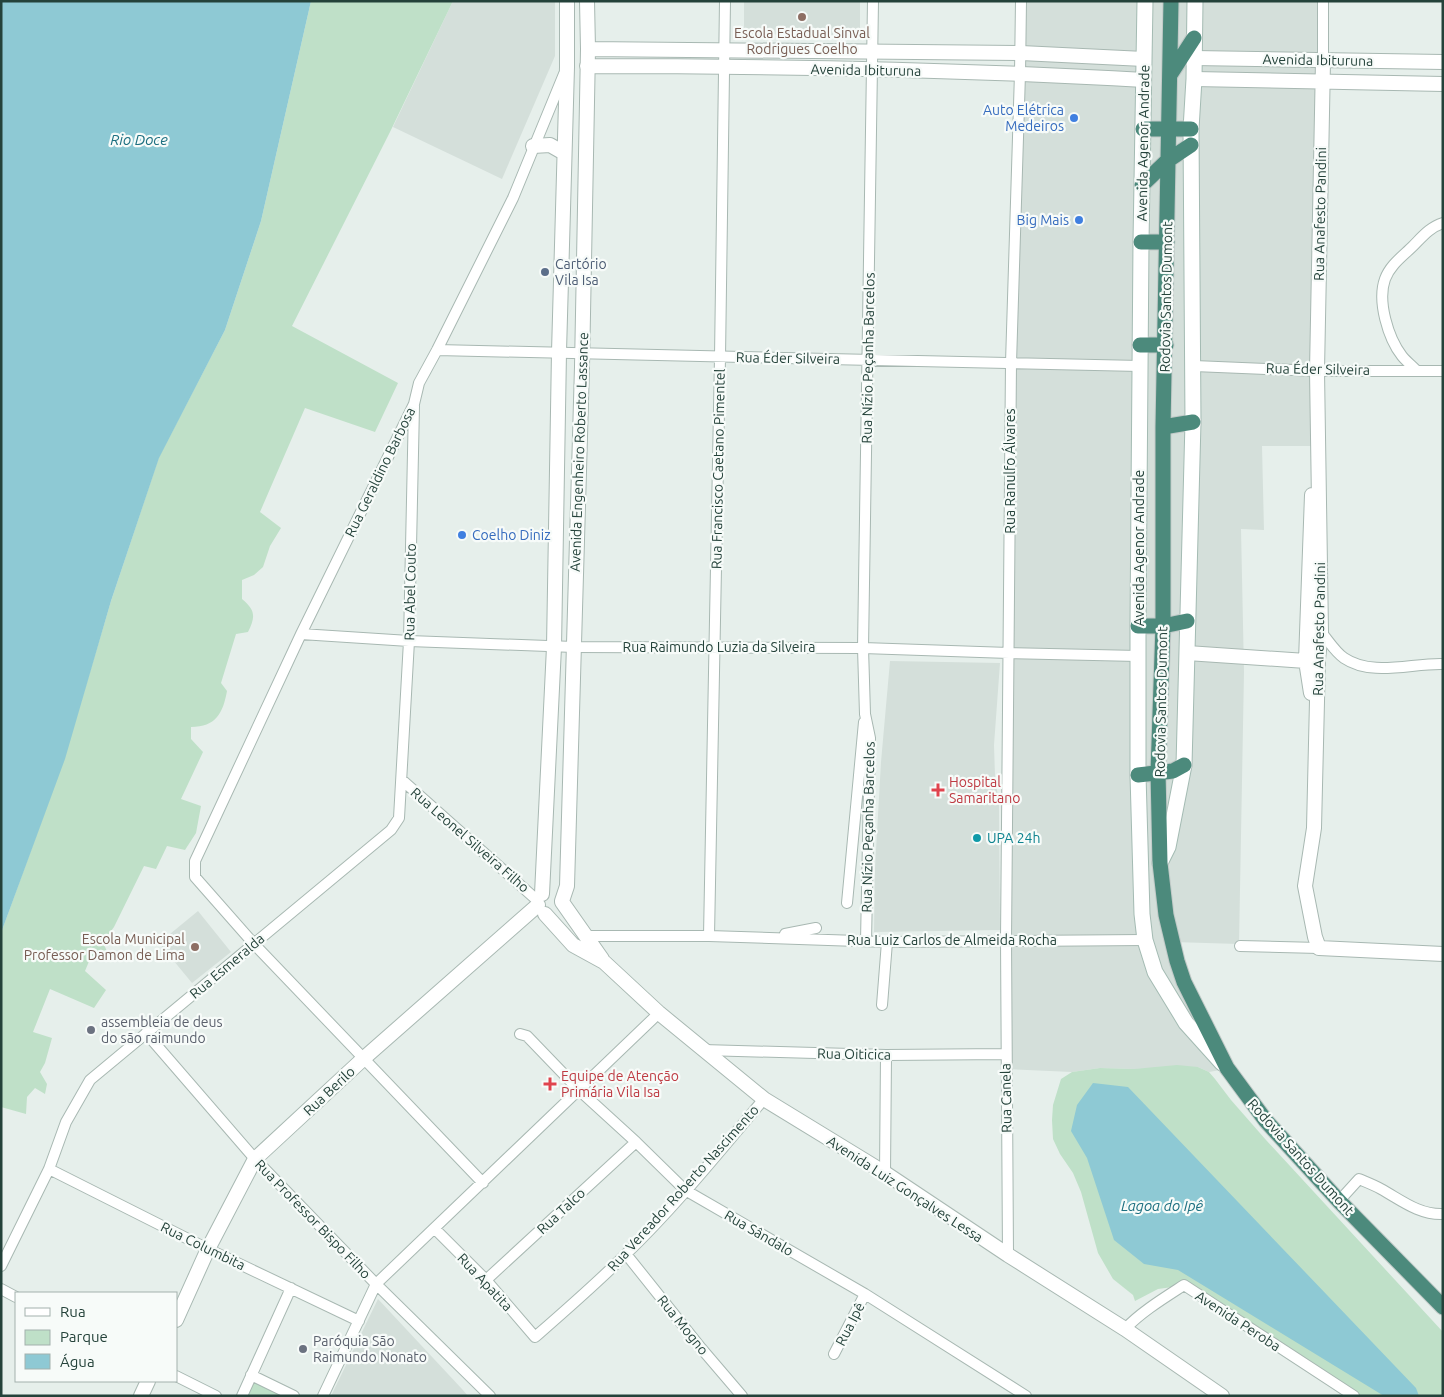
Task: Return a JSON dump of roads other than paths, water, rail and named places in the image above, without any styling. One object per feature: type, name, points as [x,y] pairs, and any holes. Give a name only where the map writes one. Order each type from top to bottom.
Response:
[{"type":"highway","name":"Rodovia Santos Dumont","points":[[1170,1],[1166,345],[1163,428],[1162,626],[1158,772],[1160,863],[1166,915],[1180,968],[1196,1008],[1227,1068],[1266,1121],[1339,1201],[1443,1306]]},
{"type":"highway","points":[[1170,75],[1194,38]]},
{"type":"highway","points":[[1143,129],[1191,129]]},
{"type":"highway","points":[[1142,185],[1167,161],[1191,145]]},
{"type":"highway","points":[[1141,242],[1167,242]]},
{"type":"highway","points":[[1140,345],[1166,345]]},
{"type":"highway","points":[[1163,428],[1193,422]]},
{"type":"highway","points":[[1138,626],[1162,626],[1187,621]]},
{"type":"highway","points":[[1138,776],[1173,771],[1184,765]]},
{"type":"main road","name":"Avenida Agenor Andrade","points":[[1145,1],[1138,626],[1140,889],[1145,940],[1155,972],[1186,1023],[1227,1068]]},
{"type":"main road","points":[[1160,863],[1168,847],[1184,765],[1194,366],[1191,129],[1195,1]]},
{"type":"street","name":"Avenida Engenheiro Roberto Lassance","points":[[540,903],[554,647],[567,1]]},
{"type":"street","name":"Avenida Engenheiro Roberto Lassance","points":[[562,902],[567,886],[574,647],[582,353],[588,48],[587,1]]},
{"type":"street","name":"Rua Francisco Caetano Pimentel","points":[[708,936],[725,1]]},
{"type":"street","name":"Rua Nízio Peçanha Barcelos","points":[[847,903],[865,714],[863,648],[873,1]]},
{"type":"street","name":"Rua Ranulfo Álvares","points":[[1006,940],[1011,363],[1021,1]]},
{"type":"street","name":"Rua Anafesto Pandini","points":[[1319,948],[1315,937],[1306,886],[1314,828],[1318,659],[1321,632],[1317,371],[1323,1]]},
{"type":"street","name":"Avenida Ibituruna","points":[[588,48],[1020,54],[1144,59]]},
{"type":"street","name":"Avenida Ibituruna","points":[[1194,58],[1443,62]]},
{"type":"street","name":"Avenida Ibituruna","points":[[587,66],[724,66],[1020,73],[1144,80]]},
{"type":"street","name":"Rua Geraldino Barbosa","points":[[254,944],[195,877],[195,861],[301,634],[414,404],[419,383],[513,198],[567,67]]},
{"type":"street","name":"Avenida Ibituruna","points":[[1194,79],[1443,84]]},
{"type":"street","points":[[533,146],[550,145],[564,153]]},
{"type":"street","points":[[1416,370],[1403,357],[1395,345],[1386,322],[1382,300],[1385,279],[1396,261],[1433,226],[1443,223]]},
{"type":"street","name":"Rua Éder Silveira","points":[[437,350],[1140,366]]},
{"type":"street","name":"Rua Éder Silveira","points":[[1194,366],[1317,371],[1443,370]]},
{"type":"street","name":"Rua Abel Couto","points":[[402,780],[409,641],[414,404]]},
{"type":"street","name":"Rua Anafesto Pandini","points":[[1317,740],[1306,661],[1310,510],[1319,427]]},
{"type":"street","points":[[1321,632],[1343,657],[1359,665],[1377,668],[1443,664]]},
{"type":"street","name":"Rua Raimundo Luzia da Silveira","points":[[301,634],[554,647],[863,648],[1138,656]]},
{"type":"street","points":[[1187,653],[1306,661]]},
{"type":"street","name":"Rua Nízio Peçanha Barcelos","points":[[865,714],[870,738],[866,941]]},
{"type":"street","points":[[548,779],[570,780]]},
{"type":"street","name":"Rua Leonel Silveira Filho","points":[[402,780],[540,903]]},
{"type":"street","name":"Rua Esmeralda","points":[[1,1266],[49,1169],[66,1122],[90,1080],[390,830],[399,818],[402,780]]},
{"type":"street","points":[[540,903],[553,891],[559,895],[562,902]]},
{"type":"street","name":"Rua Berilo","points":[[178,1316],[208,1249],[255,1159],[363,1059],[540,903],[553,915],[562,906],[562,902]]},
{"type":"street","name":"Avenida Luiz Gonçalves Lessa","points":[[562,902],[604,962],[659,1013],[764,1099],[885,1173],[1008,1255],[1125,1329],[1222,1396]]},
{"type":"street","name":"Avenida Luiz Gonçalves Lessa","points":[[540,903],[573,945],[604,962]]},
{"type":"street","name":"Rua Luiz Carlos de Almeida Rocha","points":[[760,938],[816,928]]},
{"type":"street","name":"Rua Luiz Carlos de Almeida Rocha","points":[[587,936],[708,936],[887,942],[1145,940]]},
{"type":"street","name":"Rua Canela","points":[[1006,940],[1008,1255]]},
{"type":"street","points":[[882,1006],[887,942]]},
{"type":"street","points":[[254,944],[483,1183]]},
{"type":"street","points":[[1240,946],[1443,954]]},
{"type":"street","points":[[323,1396],[376,1284],[659,1013]]},
{"type":"street","name":"Rua Professor Bispo Filho","points":[[146,1033],[255,1159],[376,1284],[490,1396]]},
{"type":"street","name":"Rua Sândalo","points":[[520,1034],[527,1036],[579,1090],[685,1190],[865,1294],[1026,1396]]},
{"type":"street","name":"Rua Oiticica","points":[[703,1050],[886,1055],[1006,1054]]},
{"type":"street","points":[[885,1173],[886,1055]]},
{"type":"street","name":"Rua Vereador Roberto Nascimento","points":[[535,1337],[580,1298],[626,1254],[685,1190],[764,1099]]},
{"type":"street","name":"Rua Talco","points":[[486,1280],[636,1142]]},
{"type":"street","name":"Rua Columbita","points":[[49,1169],[208,1249],[359,1321]]},
{"type":"street","points":[[1339,1201],[1359,1178],[1382,1189],[1406,1204],[1432,1215],[1443,1214]]},
{"type":"street","name":"Rua Apatita","points":[[435,1229],[486,1280],[535,1337]]},
{"type":"street","name":"Rua Mogno","points":[[626,1254],[742,1396]]},
{"type":"street","name":"Avenida Peroba","points":[[1125,1329],[1160,1300],[1184,1285],[1354,1396]]},
{"type":"street","points":[[242,1396],[291,1288]]},
{"type":"street","points":[[1,1289],[15,1296]]},
{"type":"street","name":"Rua Ipê","points":[[834,1354],[865,1294]]},
{"type":"street","points":[[251,1375],[294,1396]]},
{"type":"street","points":[[178,1377],[216,1396]]},
{"type":"street","points":[[141,1396],[148,1382]]},
{"type":"water","name":"Rio Doce","points":[[1,1],[311,1],[261,221],[225,330],[159,458],[111,601],[65,759],[1,933]]},
{"type":"water","name":"Lagoa do Ipê","points":[[1093,1083],[1128,1087],[1416,1388],[1419,1396],[1384,1396],[1178,1270],[1144,1264],[1114,1240],[1087,1158],[1071,1131],[1077,1105]]},
{"type":"place","name":"Escola Estadual Sinval Rodrigues Coelho","points":[[802,17]]},
{"type":"place","name":"Auto Elétrica Medeiros","points":[[1074,118]]},
{"type":"place","name":"Big Mais","points":[[1079,220]]},
{"type":"place","name":"Cartório Vila Isa","points":[[545,272]]},
{"type":"place","name":"Coelho Diniz","points":[[462,535]]},
{"type":"place","name":"Hospital Samaritano","points":[[938,790]]},
{"type":"place","name":"UPA 24h","points":[[977,838]]},
{"type":"place","name":"Escola Municipal Professor Damon de Lima","points":[[195,947]]},
{"type":"place","name":"assembleia de deus do são raimundo","points":[[91,1030]]},
{"type":"place","name":"Equipe de Atenção Primária Vila Isa","points":[[550,1084]]},
{"type":"place","name":"Paróquia São Raimundo Nonato","points":[[303,1349]]}]
